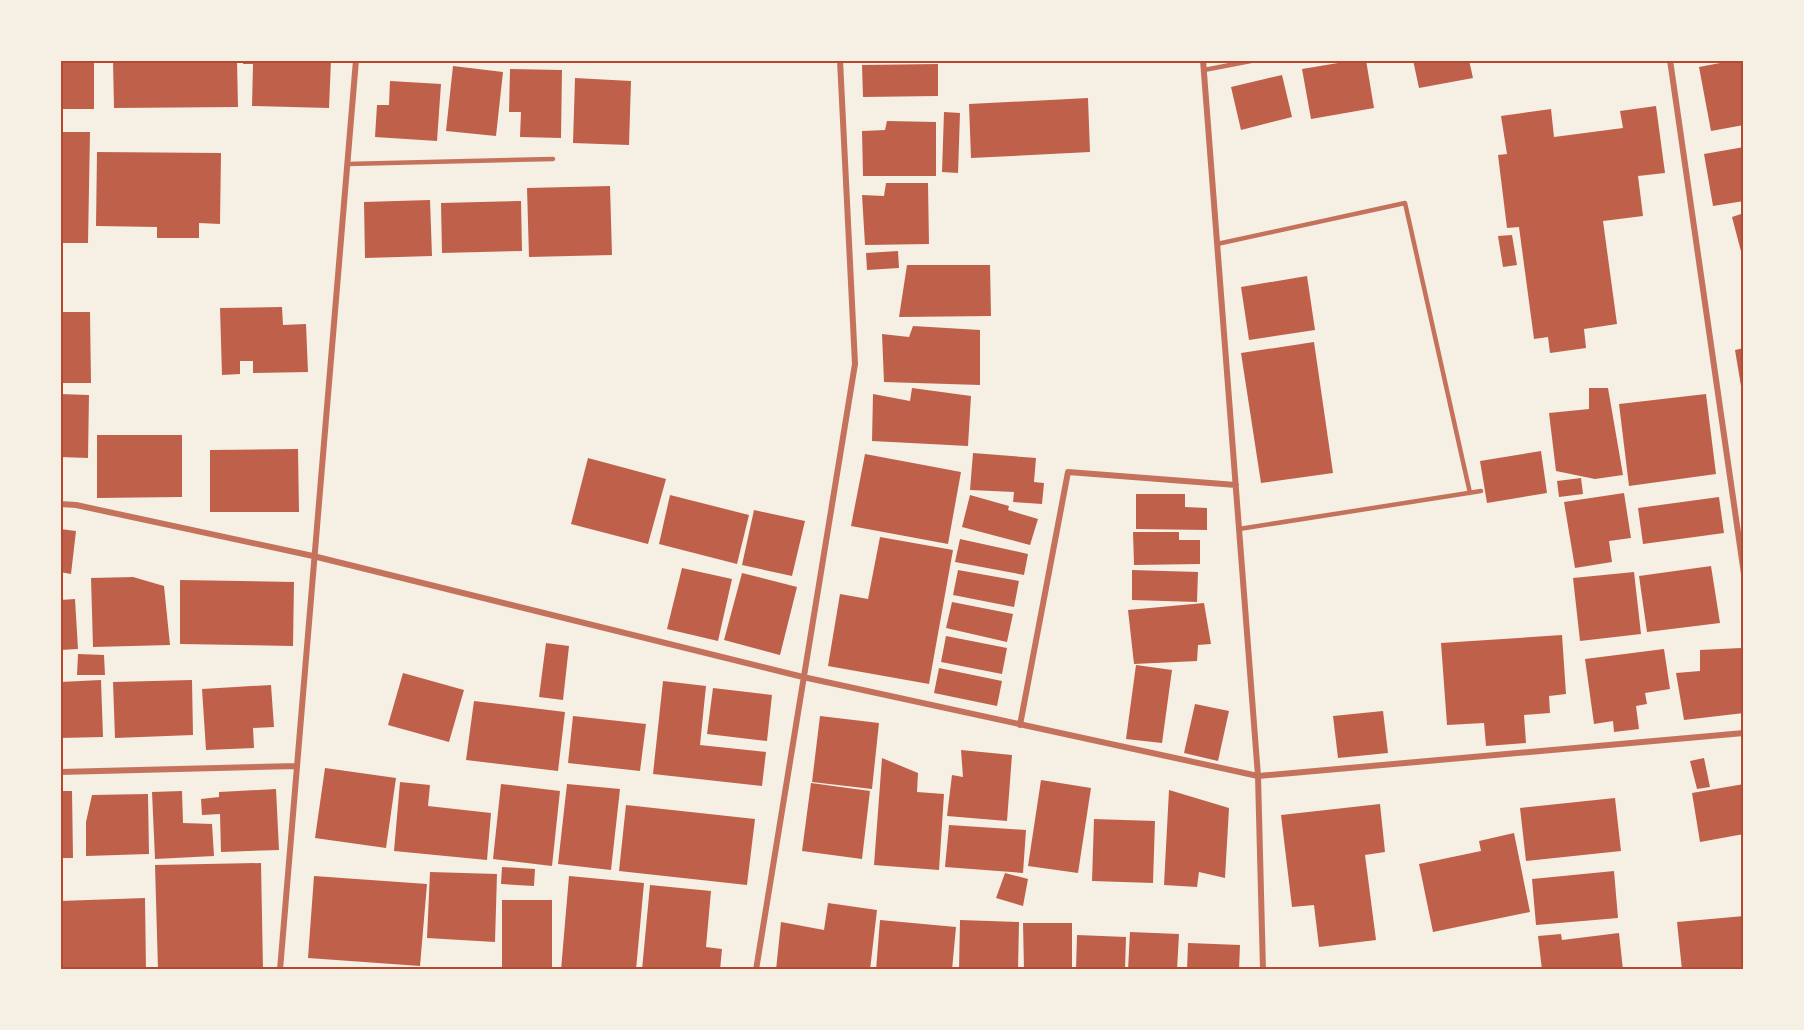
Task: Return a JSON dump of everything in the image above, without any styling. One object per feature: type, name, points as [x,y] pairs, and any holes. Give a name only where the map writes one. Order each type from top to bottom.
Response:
[{"type":"street","points":[[280,970],[356,60]]},
{"type":"street","points":[[756,970],[855,364],[840,60]]},
{"type":"street","points":[[1203,60],[1258,776],[1263,970]]},
{"type":"street","points":[[1670,60],[1744,574]]},
{"type":"street","points":[[1020,725],[1068,472],[1236,485]]},
{"type":"street","points":[[60,504],[76,505],[313,556],[803,677],[1258,776],[1744,733]]},
{"type":"street","points":[[60,772],[297,766]]},
{"type":"lane","points":[[1204,70],[1256,60]]},
{"type":"lane","points":[[347,164],[553,159]]},
{"type":"lane","points":[[1217,244],[1405,203],[1470,493]]},
{"type":"lane","points":[[1239,529],[1481,491]]},
{"type":"building","points":[[60,60],[94,60],[94,109],[60,109]]},
{"type":"building","points":[[113,60],[237,60],[238,107],[114,108]]},
{"type":"building","points":[[243,60],[331,60],[329,108],[252,106],[253,64],[243,64]]},
{"type":"building","points":[[1366,60],[1374,108],[1311,119],[1302,69]]},
{"type":"building","points":[[1413,60],[1469,60],[1473,78],[1419,88]]},
{"type":"building","points":[[1744,60],[1744,125],[1711,131],[1699,67]]},
{"type":"building","points":[[938,64],[938,96],[863,97],[862,65]]},
{"type":"building","points":[[453,66],[503,72],[496,136],[446,131]]},
{"type":"building","points":[[510,69],[562,70],[561,138],[520,137],[521,112],[509,112]]},
{"type":"building","points":[[1282,75],[1292,117],[1241,130],[1231,87]]},
{"type":"building","points":[[575,78],[631,81],[629,145],[573,143]]},
{"type":"building","points":[[390,81],[441,84],[437,141],[375,137],[377,105],[389,105]]},
{"type":"building","points":[[1088,98],[1090,152],[971,158],[969,104]]},
{"type":"building","points":[[1656,106],[1665,173],[1638,176],[1643,216],[1603,221],[1617,324],[1584,329],[1586,348],[1550,353],[1548,337],[1534,339],[1519,227],[1507,228],[1498,155],[1507,154],[1501,116],[1551,109],[1554,137],[1623,128],[1620,111]]},
{"type":"building","points":[[944,112],[960,113],[958,173],[942,172]]},
{"type":"building","points":[[887,121],[936,122],[936,176],[863,176],[862,131],[885,130]]},
{"type":"building","points":[[60,132],[90,132],[88,243],[60,243]]},
{"type":"building","points":[[1744,147],[1744,201],[1713,206],[1704,154]]},
{"type":"building","points":[[97,152],[221,153],[220,224],[199,223],[199,238],[157,238],[157,227],[96,226]]},
{"type":"building","points":[[886,183],[928,183],[929,244],[865,245],[862,195],[884,196]]},
{"type":"building","points":[[610,186],[612,255],[529,257],[527,188]]},
{"type":"building","points":[[430,200],[432,256],[365,258],[364,202]]},
{"type":"building","points":[[521,201],[522,251],[442,253],[441,203]]},
{"type":"building","points":[[1744,213],[1744,259],[1743,259],[1732,217]]},
{"type":"building","points":[[1512,235],[1517,265],[1503,267],[1498,236]]},
{"type":"building","points":[[898,251],[899,268],[867,270],[866,253]]},
{"type":"building","points":[[907,265],[990,265],[991,316],[899,317]]},
{"type":"building","points":[[1307,276],[1315,330],[1249,340],[1241,287]]},
{"type":"building","points":[[282,307],[283,325],[306,324],[308,372],[253,373],[253,361],[240,361],[240,374],[222,375],[220,308]]},
{"type":"building","points":[[60,312],[90,312],[91,383],[60,383]]},
{"type":"building","points":[[913,326],[980,330],[980,385],[884,382],[882,334],[909,337]]},
{"type":"building","points":[[1314,342],[1333,473],[1261,483],[1241,353]]},
{"type":"building","points":[[1744,348],[1744,398],[1743,398],[1735,350]]},
{"type":"building","points":[[912,388],[971,396],[968,446],[872,441],[873,394],[910,401]]},
{"type":"building","points":[[1589,388],[1608,388],[1623,475],[1595,479],[1556,471],[1549,413],[1589,409]]},
{"type":"building","points":[[60,394],[89,395],[88,458],[60,457]]},
{"type":"building","points":[[1706,394],[1716,474],[1629,486],[1619,404]]},
{"type":"building","points":[[97,435],[182,435],[182,497],[97,498]]},
{"type":"building","points":[[298,449],[299,512],[210,512],[210,450]]},
{"type":"building","points":[[1541,451],[1547,493],[1487,503],[1480,461]]},
{"type":"building","points":[[973,453],[1036,458],[1034,482],[1044,483],[1042,504],[1013,502],[1014,492],[970,490]]},
{"type":"building","points":[[865,454],[961,472],[948,544],[851,526]]},
{"type":"building","points":[[588,458],[666,479],[648,544],[571,524]]},
{"type":"building","points":[[1581,478],[1583,494],[1559,497],[1557,481]]},
{"type":"building","points":[[1624,493],[1631,538],[1609,541],[1612,562],[1575,568],[1564,502]]},
{"type":"building","points":[[1136,494],[1185,494],[1185,507],[1207,508],[1207,530],[1136,529]]},
{"type":"building","points":[[670,495],[749,515],[737,564],[659,544]]},
{"type":"building","points":[[970,495],[1009,506],[1008,510],[1038,519],[1030,545],[962,527]]},
{"type":"building","points":[[1719,497],[1724,533],[1643,544],[1638,508]]},
{"type":"building","points":[[754,510],[805,521],[792,576],[742,565]]},
{"type":"building","points":[[60,529],[76,531],[71,574],[60,572]]},
{"type":"building","points":[[1133,532],[1179,532],[1179,540],[1200,540],[1200,564],[1134,565]]},
{"type":"building","points":[[880,537],[953,550],[929,684],[828,666],[840,594],[868,599]]},
{"type":"building","points":[[960,539],[1028,554],[1024,575],[955,562]]},
{"type":"building","points":[[1711,566],[1720,623],[1647,632],[1639,576]]},
{"type":"building","points":[[682,568],[732,579],[718,641],[667,629]]},
{"type":"building","points":[[958,570],[1019,581],[1014,607],[953,595]]},
{"type":"building","points":[[1132,570],[1198,572],[1197,602],[1132,600]]},
{"type":"building","points":[[1634,572],[1641,634],[1580,641],[1573,578]]},
{"type":"building","points":[[742,573],[797,587],[780,655],[724,640]]},
{"type":"building","points":[[133,577],[164,586],[170,645],[93,647],[91,578]]},
{"type":"building","points":[[180,580],[294,582],[293,646],[180,644]]},
{"type":"building","points":[[75,599],[78,649],[60,650],[60,600]]},
{"type":"building","points":[[952,602],[1013,614],[1007,642],[946,628]]},
{"type":"building","points":[[1204,603],[1211,644],[1198,645],[1197,661],[1134,664],[1128,610]]},
{"type":"building","points":[[1562,635],[1566,694],[1549,696],[1550,713],[1524,715],[1526,743],[1486,746],[1484,723],[1447,725],[1441,643]]},
{"type":"building","points":[[946,636],[1007,648],[1002,674],[941,662]]},
{"type":"building","points":[[546,643],[569,646],[563,700],[539,697]]},
{"type":"building","points":[[1741,648],[1744,670],[1744,713],[1684,720],[1676,673],[1700,671],[1700,650]]},
{"type":"building","points":[[1664,649],[1670,689],[1645,693],[1647,704],[1636,706],[1639,729],[1614,732],[1613,721],[1594,724],[1585,659]]},
{"type":"building","points":[[78,654],[104,655],[105,675],[77,675]]},
{"type":"building","points":[[1136,665],[1172,670],[1162,743],[1126,739]]},
{"type":"building","points":[[939,668],[1002,681],[997,706],[934,693]]},
{"type":"building","points":[[403,673],[464,690],[449,742],[388,725]]},
{"type":"building","points":[[101,680],[103,737],[60,738],[60,682]]},
{"type":"building","points":[[192,680],[193,735],[115,738],[113,682]]},
{"type":"building","points":[[663,681],[706,686],[700,745],[766,752],[762,786],[653,774]]},
{"type":"building","points":[[271,685],[274,727],[253,728],[254,748],[206,750],[202,689]]},
{"type":"building","points":[[713,688],[772,695],[767,741],[707,734]]},
{"type":"building","points":[[474,701],[565,712],[558,771],[466,760]]},
{"type":"building","points":[[1195,704],[1229,711],[1218,761],[1184,753]]},
{"type":"building","points":[[1383,711],[1388,753],[1338,758],[1333,716]]},
{"type":"building","points":[[573,716],[646,724],[640,771],[568,763]]},
{"type":"building","points":[[820,716],[879,723],[872,789],[812,782]]},
{"type":"building","points":[[961,750],[1012,755],[1007,821],[947,816],[952,775],[963,777]]},
{"type":"building","points":[[882,758],[918,773],[917,792],[944,794],[939,870],[874,865]]},
{"type":"building","points":[[1704,758],[1710,787],[1697,789],[1690,761]]},
{"type":"building","points":[[325,768],[396,778],[386,848],[315,838]]},
{"type":"building","points":[[1041,780],[1091,788],[1078,873],[1028,866]]},
{"type":"building","points":[[400,782],[430,785],[428,806],[491,813],[487,860],[394,851]]},
{"type":"building","points":[[811,783],[870,791],[862,859],[802,851]]},
{"type":"building","points":[[501,784],[560,791],[552,866],[493,859]]},
{"type":"building","points":[[567,784],[620,789],[611,870],[558,864]]},
{"type":"building","points":[[1744,784],[1744,834],[1700,842],[1692,793]]},
{"type":"building","points":[[276,789],[279,850],[221,852],[220,814],[202,815],[201,799],[219,797],[219,792]]},
{"type":"building","points":[[1169,790],[1229,808],[1225,878],[1199,872],[1197,887],[1164,885]]},
{"type":"building","points":[[60,791],[72,791],[73,858],[60,858]]},
{"type":"building","points":[[182,791],[183,823],[212,824],[214,856],[155,859],[152,792]]},
{"type":"building","points":[[148,794],[149,854],[86,856],[86,822],[92,795]]},
{"type":"building","points":[[1615,798],[1621,851],[1526,861],[1520,808]]},
{"type":"building","points":[[1380,804],[1385,852],[1365,855],[1376,940],[1319,947],[1314,905],[1292,907],[1281,815]]},
{"type":"building","points":[[626,805],[755,819],[747,885],[619,871]]},
{"type":"building","points":[[1094,819],[1155,821],[1153,883],[1092,881]]},
{"type":"building","points":[[949,825],[1026,830],[1023,873],[945,867]]},
{"type":"building","points":[[1514,833],[1530,912],[1433,932],[1419,864],[1481,851],[1479,841]]},
{"type":"building","points":[[261,863],[263,970],[158,970],[155,865]]},
{"type":"building","points":[[502,867],[535,869],[534,886],[501,884]]},
{"type":"building","points":[[1614,871],[1618,918],[1536,925],[1532,879]]},
{"type":"building","points":[[430,872],[497,874],[495,942],[427,938]]},
{"type":"building","points":[[1005,873],[1028,879],[1023,906],[996,898]]},
{"type":"building","points":[[314,876],[427,884],[420,966],[308,958]]},
{"type":"building","points":[[569,876],[644,883],[636,970],[561,970]]},
{"type":"building","points":[[650,885],[711,891],[706,947],[722,949],[720,970],[642,970]]},
{"type":"building","points":[[145,898],[146,970],[60,970],[60,901]]},
{"type":"building","points":[[502,900],[552,900],[552,970],[502,970]]},
{"type":"building","points":[[828,903],[877,910],[870,970],[776,970],[781,922],[824,930]]},
{"type":"building","points":[[1744,916],[1744,970],[1682,970],[1677,922]]},
{"type":"building","points":[[880,920],[956,927],[952,970],[876,970]]},
{"type":"building","points":[[960,920],[1019,922],[1018,970],[959,970]]},
{"type":"building","points":[[1023,923],[1072,923],[1072,970],[1024,970]]},
{"type":"building","points":[[1130,932],[1179,934],[1177,970],[1128,970]]},
{"type":"building","points":[[1619,933],[1623,970],[1542,970],[1538,936],[1561,934],[1562,940]]},
{"type":"building","points":[[1077,935],[1126,937],[1125,970],[1076,970]]},
{"type":"building","points":[[1188,943],[1240,945],[1239,970],[1187,970]]}]
